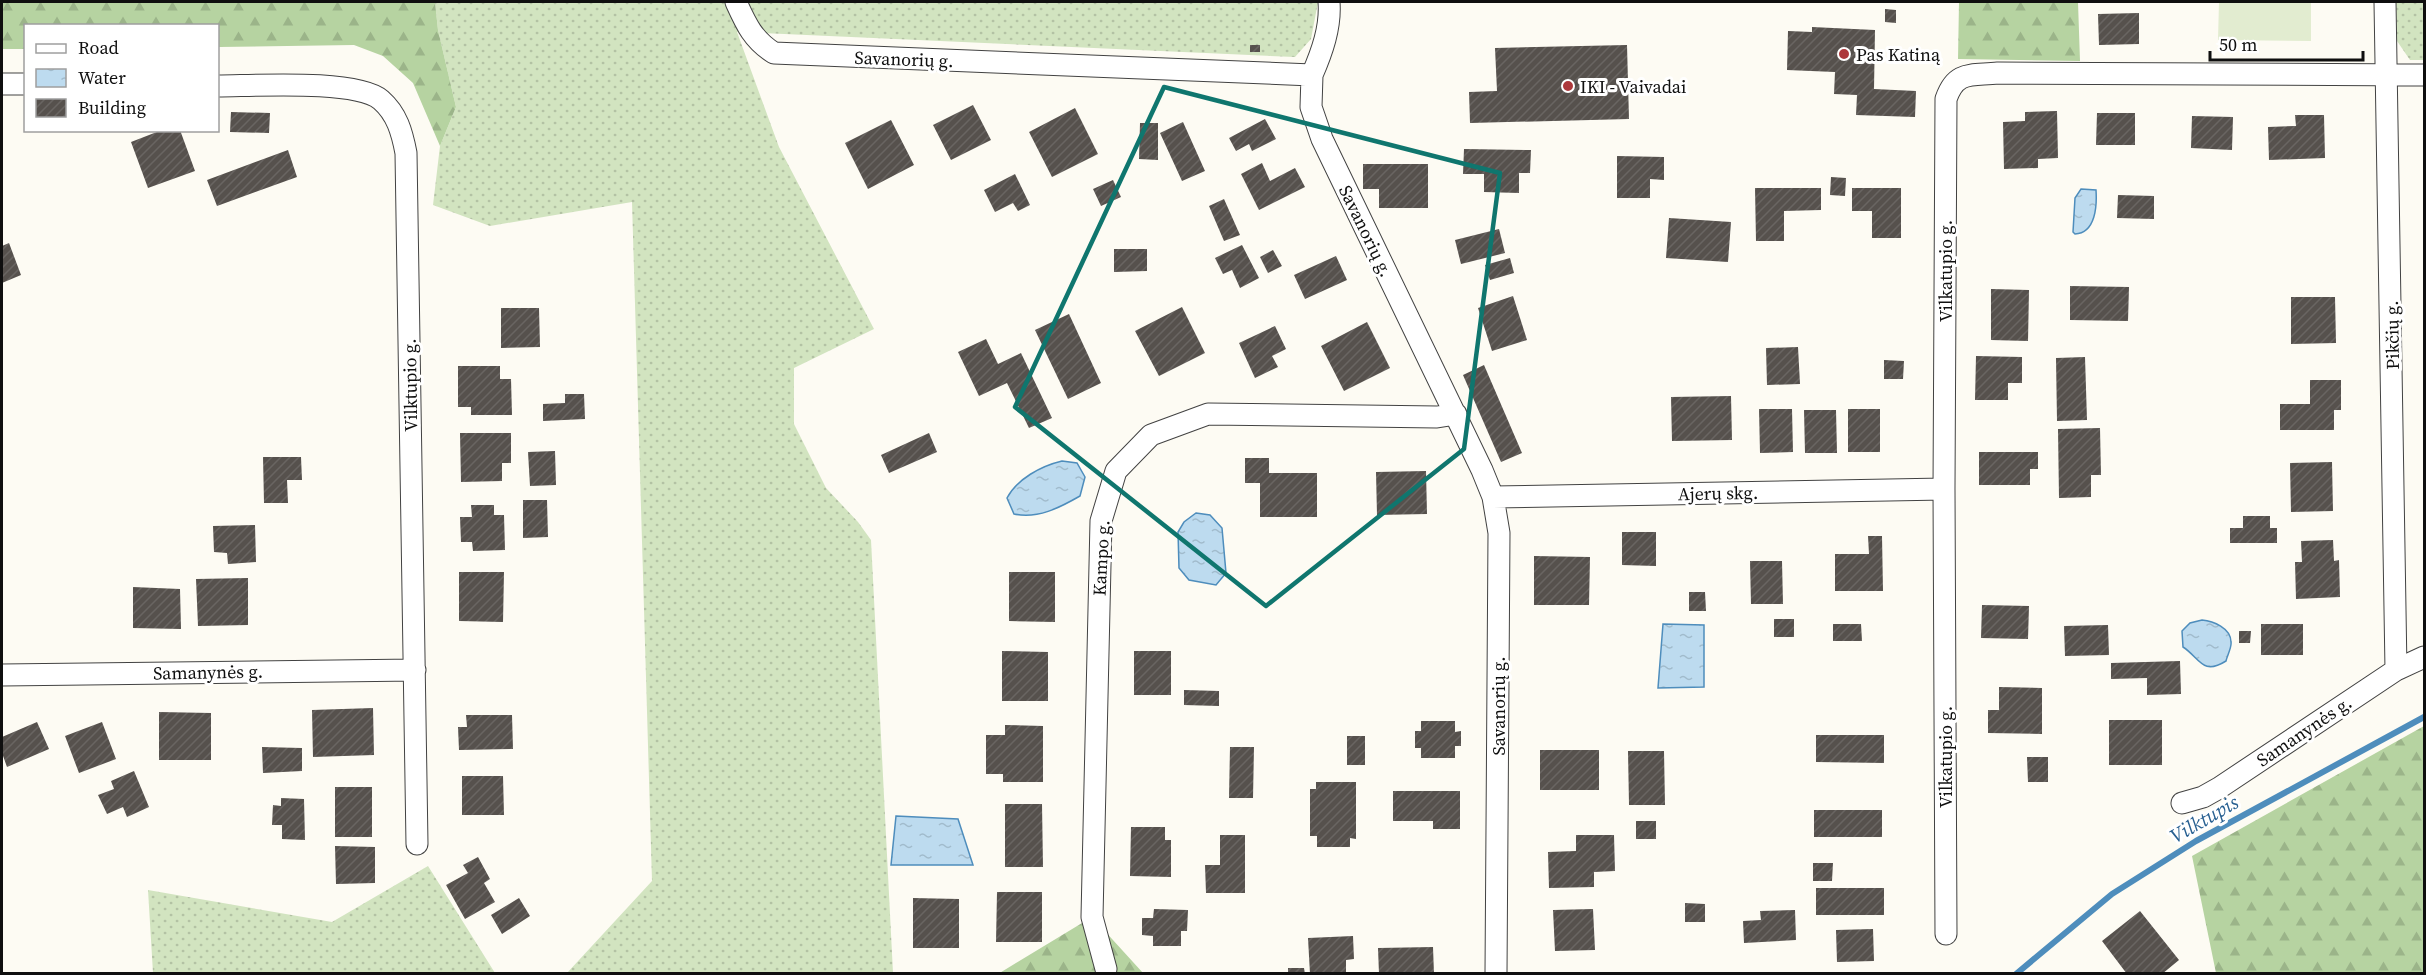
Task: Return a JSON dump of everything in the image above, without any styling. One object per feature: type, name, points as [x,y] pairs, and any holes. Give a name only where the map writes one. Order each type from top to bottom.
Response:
[{"type":"street","name":"Savanorių g.","points":[[736,2],[749,31],[760,44],[774,53],[1312,75],[1311,107],[1322,139],[1456,414],[1492,497],[1498,533],[1496,974]]},
{"type":"street","points":[[1312,75],[1325,42],[1330,15],[1329,2]]},
{"type":"street","name":"Pikčių g.","points":[[2385,2],[2396,670]]},
{"type":"street","name":"Vilkatupio g.","points":[[1946,934],[1944,489],[1946,99],[1952,83],[1960,77],[1998,73],[2424,75]]},
{"type":"street","points":[[2,84],[24,84]]},
{"type":"street","name":"Vilktupio g.","points":[[219,86],[336,87],[360,90],[379,98],[393,114],[402,133],[406,153],[417,844]]},
{"type":"street","name":"Kampo g.","points":[[1106,969],[1092,917],[1092,894],[1101,521],[1116,471],[1151,435],[1208,414],[1437,417],[1456,414]]},
{"type":"street","name":"Ajerų skg.","points":[[1492,497],[1944,489]]},
{"type":"street","name":"Samanynės g.","points":[[2182,803],[2203,797],[2219,788],[2396,670],[2424,657]]},
{"type":"street","name":"Samanynės g.","points":[[2,675],[415,670]]},
{"type":"highlighted area","points":[[1164,87],[1500,173],[1464,449],[1266,606],[1015,407]]},
{"type":"green space","points":[[2,2],[435,2],[438,30],[456,107],[440,146],[413,83],[383,56],[354,45],[219,47],[219,24],[24,24],[24,49],[2,49]]},
{"type":"green space","points":[[435,2],[1318,2],[1311,39],[1295,57],[737,32],[779,147],[874,329],[794,368],[794,424],[826,488],[858,522],[871,540],[893,973],[567,973],[652,881],[632,202],[490,226],[433,205],[440,146],[456,107],[438,30]]},
{"type":"green space","points":[[1959,2],[2078,2],[2080,61],[1958,59]]},
{"type":"green space","points":[[2219,2],[2311,2],[2311,41],[2218,40]]},
{"type":"green space","points":[[2396,2],[2424,2],[2424,60],[2410,60],[2397,41]]},
{"type":"green space","points":[[2424,726],[2424,973],[2216,973],[2192,856]]},
{"type":"green space","points":[[428,866],[495,973],[153,973],[148,890],[332,922]]},
{"type":"green space","points":[[1092,917],[1143,973],[998,974]]},
{"type":"water","points":[[2081,189],[2096,190],[2096,203],[2091,224],[2087,229],[2075,234],[2073,232],[2075,198]]},
{"type":"water","points":[[1062,461],[1077,463],[1085,477],[1080,496],[1040,514],[1014,514],[1007,498],[1011,491],[1023,479],[1038,470]]},
{"type":"water","points":[[1196,513],[1210,515],[1222,528],[1226,573],[1216,585],[1189,580],[1179,568],[1178,532],[1184,522]]},
{"type":"water","points":[[2202,620],[2221,626],[2230,637],[2231,646],[2226,661],[2212,667],[2202,664],[2183,647],[2182,631],[2190,623]]},
{"type":"water","points":[[1663,624],[1704,625],[1704,687],[1658,688]]},
{"type":"water","points":[[896,816],[958,819],[973,865],[891,865]]},
{"type":"building","points":[[1885,9],[1896,10],[1896,23],[1885,22]]},
{"type":"building","points":[[2139,13],[2139,44],[2099,45],[2098,14]]},
{"type":"building","points":[[1812,27],[1875,30],[1874,89],[1916,91],[1915,117],[1856,115],[1857,95],[1834,94],[1835,72],[1787,70],[1788,31],[1812,32]]},
{"type":"building","points":[[1250,45],[1260,45],[1260,52],[1250,52]]},
{"type":"building","points":[[1627,45],[1629,119],[1470,123],[1469,92],[1497,91],[1495,48]]},
{"type":"building","points":[[973,105],[991,140],[951,160],[933,125]]},
{"type":"building","points":[[1075,108],[1098,154],[1052,177],[1029,132]]},
{"type":"building","points":[[2057,111],[2058,158],[2038,159],[2038,168],[2004,169],[2003,122],[2025,121],[2025,112]]},
{"type":"building","points":[[231,112],[270,113],[269,133],[230,132]]},
{"type":"building","points":[[2097,113],[2135,113],[2135,145],[2096,145]]},
{"type":"building","points":[[2295,115],[2324,115],[2325,158],[2269,160],[2268,127],[2296,126]]},
{"type":"building","points":[[2192,116],[2233,117],[2232,150],[2191,148]]},
{"type":"building","points":[[1265,119],[1276,139],[1252,151],[1249,144],[1236,151],[1229,138]]},
{"type":"building","points":[[891,120],[914,165],[868,189],[845,143]]},
{"type":"building","points":[[1183,122],[1205,171],[1182,181],[1160,133]]},
{"type":"building","points":[[1140,123],[1158,123],[1158,160],[1139,159]]},
{"type":"building","points":[[157,132],[181,132],[195,171],[148,188],[131,142]]},
{"type":"building","points":[[1464,149],[1531,150],[1530,173],[1519,173],[1519,193],[1484,192],[1484,174],[1463,174]]},
{"type":"building","points":[[288,150],[297,177],[217,206],[207,180]]},
{"type":"building","points":[[1617,156],[1664,157],[1664,180],[1650,179],[1650,198],[1617,198]]},
{"type":"building","points":[[1262,163],[1270,181],[1295,168],[1305,187],[1259,210],[1241,174]]},
{"type":"building","points":[[1363,164],[1428,164],[1428,208],[1379,208],[1379,189],[1363,189]]},
{"type":"building","points":[[1015,174],[1030,205],[1018,211],[1013,203],[995,212],[984,190]]},
{"type":"building","points":[[1831,177],[1846,178],[1845,196],[1830,195]]},
{"type":"building","points":[[1113,180],[1121,197],[1101,206],[1093,189]]},
{"type":"building","points":[[1755,188],[1821,188],[1821,210],[1784,211],[1784,241],[1756,241]]},
{"type":"building","points":[[1852,188],[1901,188],[1901,238],[1872,238],[1872,211],[1852,211]]},
{"type":"building","points":[[2118,195],[2154,196],[2154,219],[2117,218]]},
{"type":"building","points":[[1224,199],[1240,235],[1224,241],[1209,206]]},
{"type":"building","points":[[1669,218],[1731,222],[1728,262],[1666,258]]},
{"type":"building","points":[[1499,229],[1505,253],[1461,264],[1455,240]]},
{"type":"building","points":[[9,243],[21,275],[2,283],[2,246]]},
{"type":"building","points":[[1242,245],[1259,278],[1240,288],[1232,270],[1223,274],[1215,258]]},
{"type":"building","points":[[1114,249],[1147,249],[1147,271],[1114,272]]},
{"type":"building","points":[[1273,250],[1282,266],[1268,273],[1260,257]]},
{"type":"building","points":[[1336,256],[1347,280],[1305,299],[1294,275]]},
{"type":"building","points":[[1510,258],[1514,273],[1490,280],[1485,265]]},
{"type":"building","points":[[2070,286],[2129,287],[2128,321],[2070,320]]},
{"type":"building","points":[[1991,289],[2029,290],[2028,341],[1991,340]]},
{"type":"building","points":[[1513,296],[1527,340],[1492,351],[1478,308]]},
{"type":"building","points":[[2291,297],[2335,297],[2336,343],[2291,344]]},
{"type":"building","points":[[1182,307],[1205,353],[1159,376],[1135,331]]},
{"type":"building","points":[[501,308],[539,308],[540,347],[501,348]]},
{"type":"building","points":[[1069,314],[1101,383],[1068,399],[1035,330]]},
{"type":"building","points":[[1367,322],[1390,368],[1344,391],[1321,346]]},
{"type":"building","points":[[1275,326],[1286,349],[1272,356],[1278,367],[1255,378],[1239,343]]},
{"type":"building","points":[[986,339],[998,364],[1021,353],[1052,418],[1029,428],[1007,383],[979,396],[958,352]]},
{"type":"building","points":[[1798,347],[1800,384],[1767,385],[1766,348]]},
{"type":"building","points":[[1976,356],[2022,357],[2022,383],[2008,383],[2008,400],[1975,400]]},
{"type":"building","points":[[2085,357],[2087,420],[2057,421],[2056,358]]},
{"type":"building","points":[[1884,360],[1904,361],[1903,379],[1884,379]]},
{"type":"building","points":[[1484,365],[1522,453],[1501,462],[1463,375]]},
{"type":"building","points":[[458,366],[500,366],[500,379],[511,379],[512,415],[471,415],[471,407],[458,407]]},
{"type":"building","points":[[2310,380],[2341,380],[2341,410],[2334,410],[2334,430],[2280,430],[2280,404],[2310,404]]},
{"type":"building","points":[[565,394],[584,394],[585,419],[543,421],[543,404],[565,403]]},
{"type":"building","points":[[1731,396],[1732,440],[1672,441],[1671,397]]},
{"type":"building","points":[[1759,409],[1792,409],[1793,452],[1760,453]]},
{"type":"building","points":[[1848,409],[1880,409],[1880,452],[1848,452]]},
{"type":"building","points":[[1804,410],[1836,410],[1837,453],[1805,453]]},
{"type":"building","points":[[2100,428],[2101,475],[2091,475],[2091,497],[2059,498],[2058,429]]},
{"type":"building","points":[[460,433],[511,433],[511,463],[502,463],[502,481],[461,482]]},
{"type":"building","points":[[929,433],[937,452],[889,473],[881,455]]},
{"type":"building","points":[[555,451],[556,485],[530,486],[528,452]]},
{"type":"building","points":[[1979,452],[2038,452],[2038,469],[2030,469],[2030,485],[1979,485]]},
{"type":"building","points":[[263,457],[301,457],[302,480],[287,480],[288,503],[264,503]]},
{"type":"building","points":[[1245,458],[1269,458],[1269,473],[1317,473],[1317,517],[1260,517],[1260,483],[1245,483]]},
{"type":"building","points":[[2332,462],[2333,511],[2291,512],[2290,463]]},
{"type":"building","points":[[1426,471],[1427,514],[1377,515],[1376,472]]},
{"type":"building","points":[[523,500],[547,500],[548,537],[523,538]]},
{"type":"building","points":[[471,505],[494,505],[494,515],[504,515],[505,550],[473,551],[472,542],[461,542],[460,517],[472,517]]},
{"type":"building","points":[[2243,516],[2270,516],[2270,528],[2277,528],[2277,543],[2230,543],[2230,528],[2243,528]]},
{"type":"building","points":[[255,525],[256,562],[228,564],[227,553],[214,552],[213,526]]},
{"type":"building","points":[[1622,532],[1656,532],[1656,566],[1622,565]]},
{"type":"building","points":[[1868,536],[1882,536],[1883,591],[1835,591],[1835,554],[1869,554]]},
{"type":"building","points":[[2333,540],[2334,561],[2339,560],[2340,597],[2296,599],[2295,562],[2302,562],[2301,541]]},
{"type":"building","points":[[1534,556],[1590,557],[1589,605],[1534,605]]},
{"type":"building","points":[[1750,561],[1782,561],[1783,604],[1751,604]]},
{"type":"building","points":[[459,572],[504,572],[503,622],[459,621]]},
{"type":"building","points":[[1009,572],[1055,572],[1055,622],[1009,621]]},
{"type":"building","points":[[248,578],[248,625],[198,626],[196,579]]},
{"type":"building","points":[[133,587],[180,589],[181,629],[133,628]]},
{"type":"building","points":[[1689,592],[1705,592],[1706,611],[1689,611]]},
{"type":"building","points":[[1982,605],[2029,606],[2028,639],[1981,638]]},
{"type":"building","points":[[1774,619],[1794,619],[1794,637],[1774,637]]},
{"type":"building","points":[[1833,624],[1861,624],[1862,641],[1833,641]]},
{"type":"building","points":[[2261,624],[2303,624],[2303,655],[2261,655]]},
{"type":"building","points":[[2108,625],[2109,655],[2065,656],[2064,626]]},
{"type":"building","points":[[2239,631],[2251,631],[2250,643],[2239,643]]},
{"type":"building","points":[[1002,651],[1048,652],[1048,701],[1002,701]]},
{"type":"building","points":[[1134,651],[1171,651],[1171,695],[1134,695]]},
{"type":"building","points":[[2180,661],[2181,694],[2147,695],[2147,678],[2111,679],[2111,663]]},
{"type":"building","points":[[1999,687],[2042,688],[2042,734],[1988,733],[1988,710],[1999,710]]},
{"type":"building","points":[[1184,690],[1219,691],[1219,706],[1184,705]]},
{"type":"building","points":[[373,708],[374,755],[313,757],[312,710]]},
{"type":"building","points":[[159,712],[211,713],[211,760],[159,760]]},
{"type":"building","points":[[466,715],[512,715],[513,749],[459,750],[458,727],[467,727]]},
{"type":"building","points":[[2109,720],[2162,720],[2162,765],[2109,765]]},
{"type":"building","points":[[1421,721],[1455,721],[1455,732],[1461,731],[1461,746],[1455,746],[1455,758],[1421,758],[1421,748],[1415,748],[1415,731],[1421,731]]},
{"type":"building","points":[[37,722],[49,749],[7,767],[2,753],[2,737]]},
{"type":"building","points":[[102,722],[116,759],[79,773],[65,736]]},
{"type":"building","points":[[1005,725],[1043,726],[1043,782],[1003,782],[1003,774],[986,774],[986,735],[1005,735]]},
{"type":"building","points":[[1816,735],[1884,735],[1884,763],[1816,762]]},
{"type":"building","points":[[1347,736],[1365,736],[1365,765],[1347,765]]},
{"type":"building","points":[[262,747],[302,748],[302,771],[263,773]]},
{"type":"building","points":[[1230,747],[1254,747],[1253,798],[1229,798]]},
{"type":"building","points":[[1540,750],[1599,750],[1599,790],[1540,790]]},
{"type":"building","points":[[1628,751],[1664,751],[1665,805],[1629,805]]},
{"type":"building","points":[[2027,757],[2048,757],[2048,782],[2028,782]]},
{"type":"building","points":[[134,771],[149,807],[127,817],[123,807],[107,814],[98,795],[114,789],[111,781]]},
{"type":"building","points":[[462,776],[503,776],[504,815],[462,815]]},
{"type":"building","points":[[1316,782],[1356,782],[1356,839],[1350,838],[1350,847],[1317,847],[1317,836],[1310,836],[1310,789],[1316,789]]},
{"type":"building","points":[[335,787],[372,787],[372,837],[335,837]]},
{"type":"building","points":[[1393,791],[1460,791],[1460,829],[1433,829],[1433,821],[1393,821]]},
{"type":"building","points":[[281,798],[304,799],[305,840],[282,839],[282,825],[272,825],[273,805],[281,806]]},
{"type":"building","points":[[1005,804],[1042,804],[1043,867],[1005,867]]},
{"type":"building","points":[[1814,810],[1882,810],[1882,837],[1814,837]]},
{"type":"building","points":[[1636,821],[1656,821],[1656,839],[1636,839]]},
{"type":"building","points":[[1131,827],[1165,827],[1165,840],[1171,840],[1171,877],[1130,876]]},
{"type":"building","points":[[1220,835],[1245,835],[1245,893],[1206,893],[1205,865],[1220,865]]},
{"type":"building","points":[[1576,835],[1614,835],[1615,871],[1594,872],[1594,887],[1549,888],[1548,852],[1576,851]]},
{"type":"building","points":[[335,846],[375,847],[375,883],[336,884]]},
{"type":"building","points":[[478,857],[490,879],[484,883],[495,902],[465,919],[446,885],[468,873],[463,865]]},
{"type":"building","points":[[1813,863],[1833,863],[1832,881],[1813,881]]},
{"type":"building","points":[[1816,888],[1884,888],[1884,915],[1816,915]]},
{"type":"building","points":[[997,892],[1042,892],[1042,942],[996,942]]},
{"type":"building","points":[[519,898],[530,916],[502,934],[491,915]]},
{"type":"building","points":[[913,898],[959,899],[959,948],[913,948]]},
{"type":"building","points":[[1685,903],[1705,904],[1705,922],[1685,922]]},
{"type":"building","points":[[1154,909],[1188,910],[1187,931],[1181,931],[1181,946],[1153,946],[1153,936],[1142,935],[1142,918],[1153,918]]},
{"type":"building","points":[[1593,909],[1595,950],[1555,951],[1553,910]]},
{"type":"building","points":[[1795,910],[1796,940],[1744,943],[1743,921],[1761,920],[1760,911]]},
{"type":"building","points":[[2140,911],[2179,960],[2162,974],[2127,974],[2102,941]]},
{"type":"building","points":[[1873,929],[1874,961],[1837,962],[1836,930]]},
{"type":"building","points":[[1353,936],[1354,959],[1346,960],[1346,974],[1310,974],[1308,938]]},
{"type":"building","points":[[1433,947],[1434,974],[1379,974],[1378,948]]},
{"type":"building","points":[[1288,968],[1304,968],[1305,974],[1288,974]]},
{"type":"waterway","name":"Vilktupis","points":[[2016,974],[2112,894],[2196,841],[2424,717]]},
{"type":"place","name":"Pas Katiną","points":[[1844,54]]},
{"type":"place","name":"IKI - Vaivadai","points":[[1568,86]]}]
